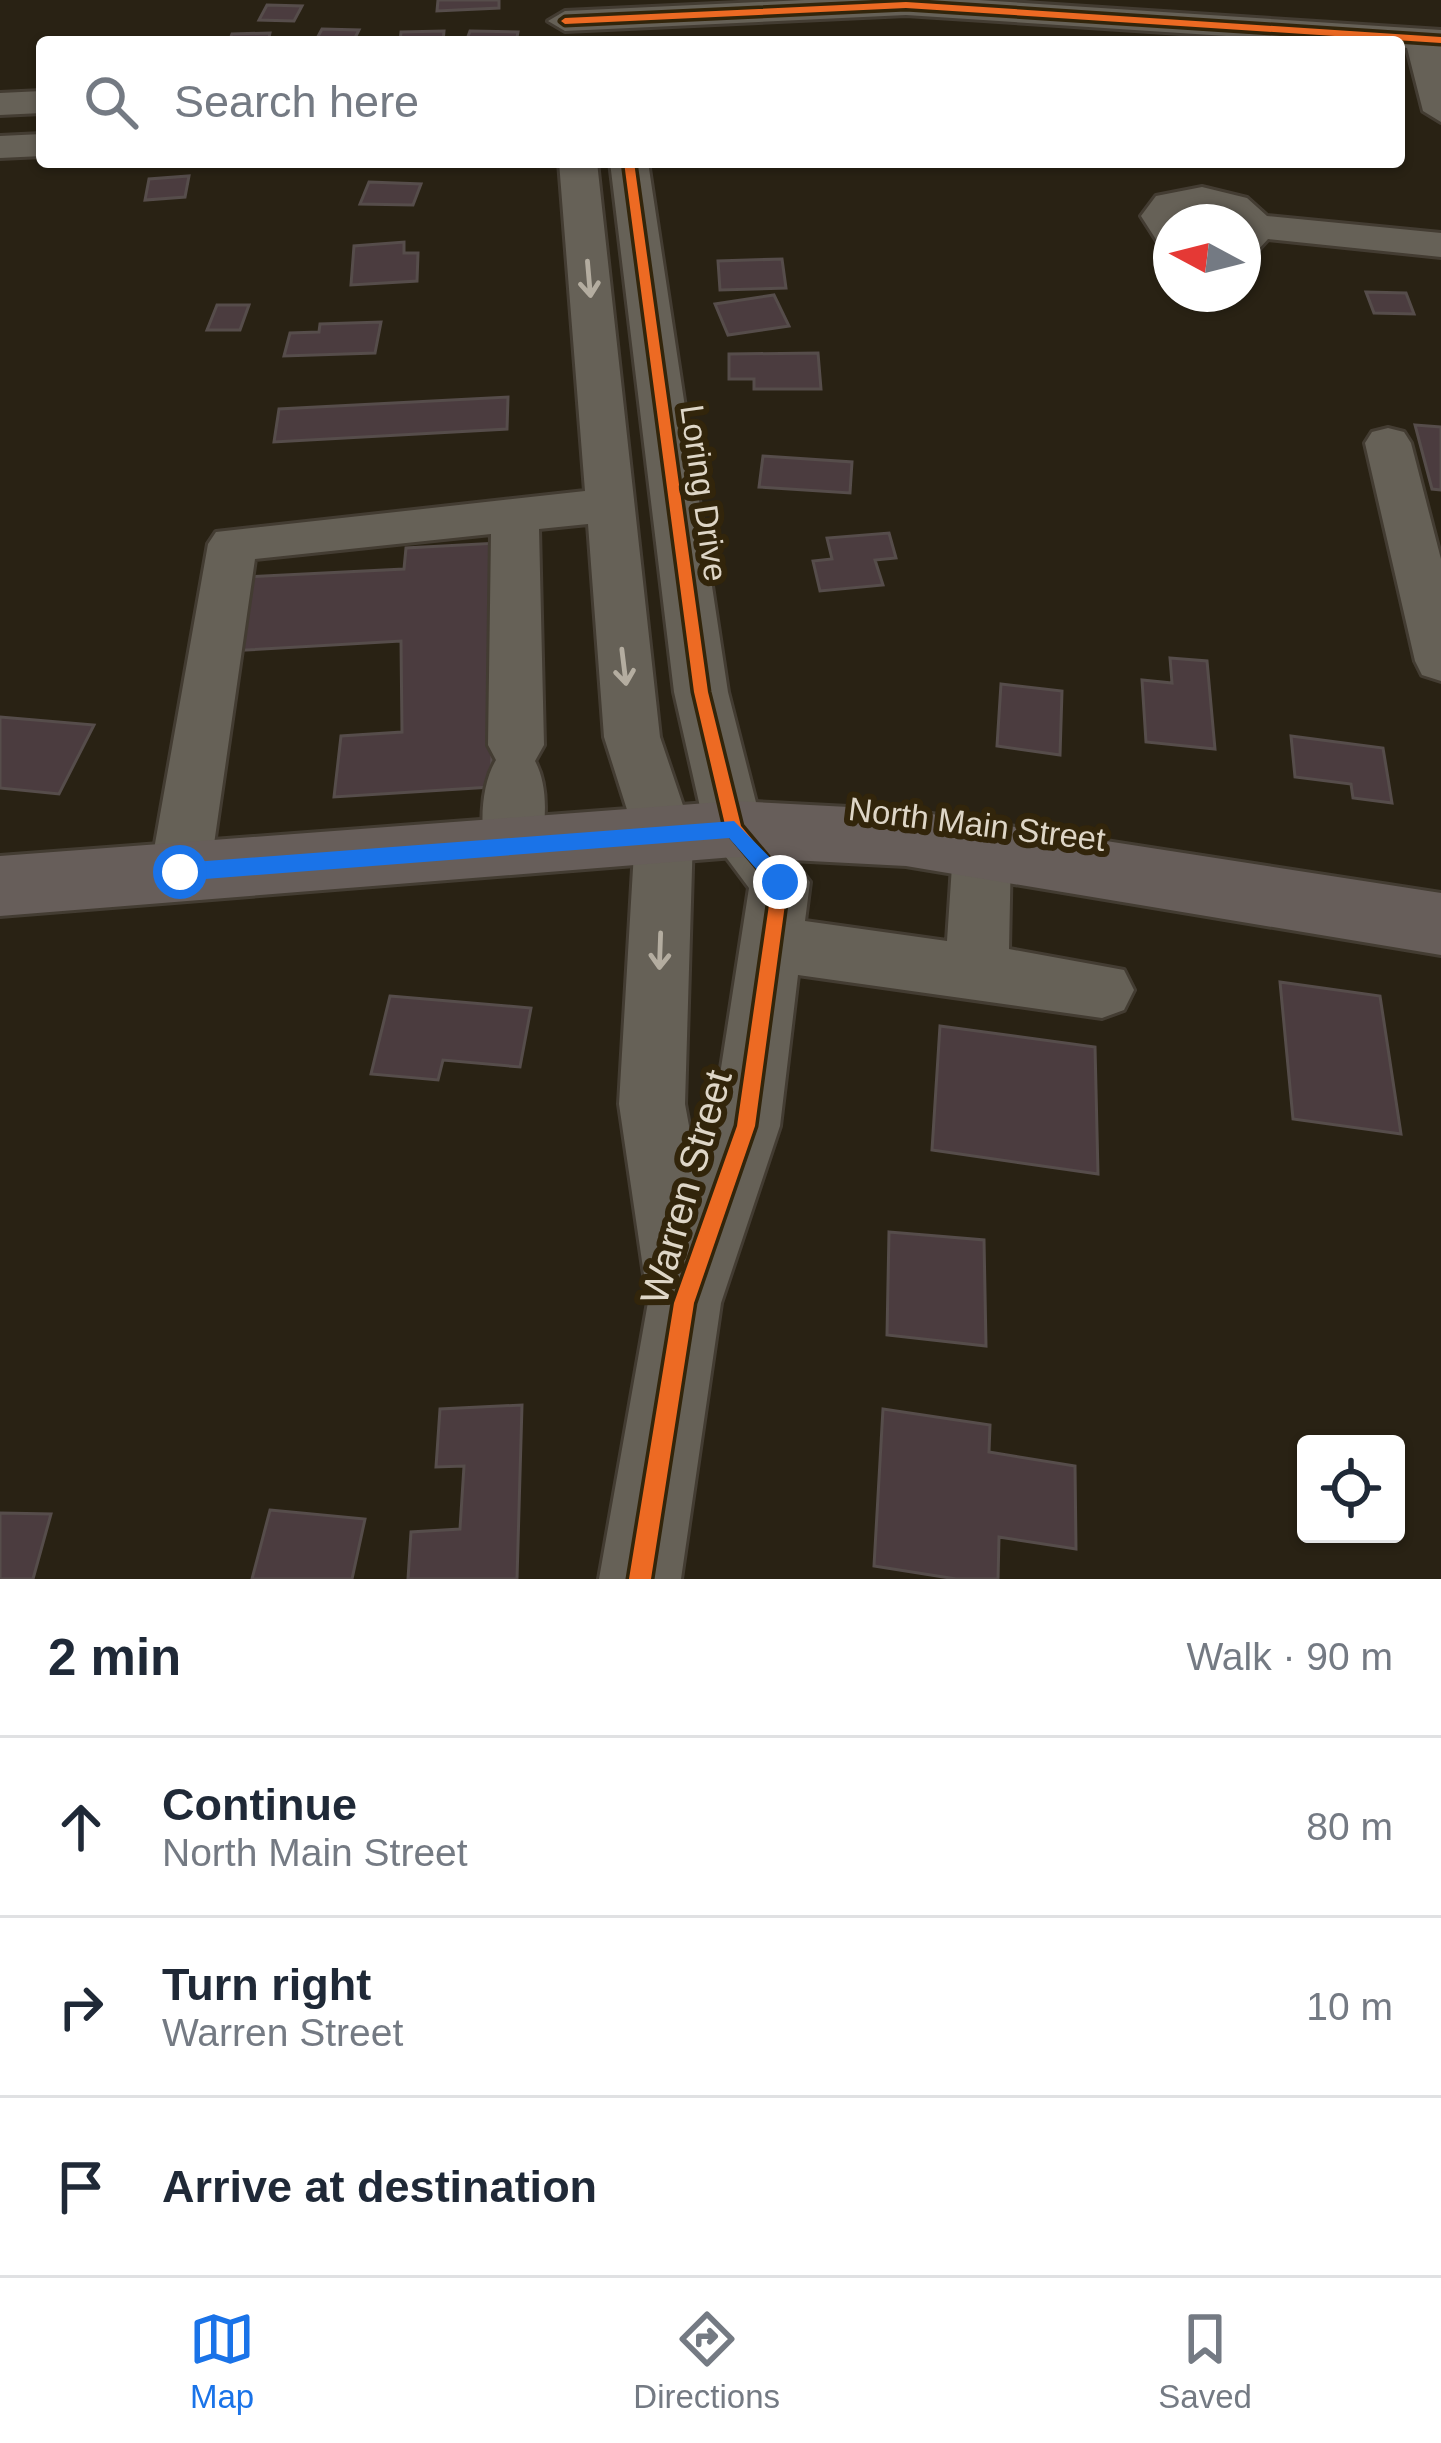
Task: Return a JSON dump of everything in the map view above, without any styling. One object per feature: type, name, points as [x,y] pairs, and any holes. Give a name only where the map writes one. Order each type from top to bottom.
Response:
[{"type":"main road","name":"North Main Street","points":[[0,886],[734,830],[906,838],[1441,924]]},
{"type":"street","points":[[565,21],[906,4],[1386,36]]},
{"type":"street","points":[[1431,39],[1441,110]]},
{"type":"street","points":[[0,104],[36,102]]},
{"type":"street","points":[[0,147],[36,145]]},
{"type":"street","points":[[579,168],[632,737],[644,786],[664,835]]},
{"type":"street","name":"Loring Drive","points":[[630,168],[701,692],[734,830]]},
{"type":"street","points":[[1170,204],[1189,198],[1224,204]]},
{"type":"street","points":[[1261,236],[1441,245]]},
{"type":"street","points":[[1388,443],[1436,643]]},
{"type":"street","points":[[180,872],[233,544],[610,505]]},
{"type":"street","points":[[512,847],[515,515]]},
{"type":"street","name":"Warren Street","points":[[640,1579],[684,1303],[746,1126],[780,882],[734,830]]},
{"type":"street","name":"Warren Street","points":[[664,835],[652,1104],[684,1303]]},
{"type":"street","points":[[977,973],[982,850]]},
{"type":"street","points":[[772,944],[1102,990]]},
{"type":"building","points":[[438,0],[499,0],[499,8],[437,11]]},
{"type":"building","points":[[267,5],[302,6],[294,21],[259,20]]},
{"type":"building","points":[[322,29],[359,30],[356,36],[318,36]]},
{"type":"building","points":[[444,31],[444,36],[401,36],[401,32]]},
{"type":"building","points":[[470,31],[518,32],[517,36],[468,36]]},
{"type":"building","points":[[270,33],[269,36],[232,34]]},
{"type":"building","points":[[189,176],[185,197],[145,200],[149,179]]},
{"type":"building","points":[[369,182],[421,184],[413,205],[360,204]]},
{"type":"building","points":[[404,242],[404,253],[418,253],[417,281],[351,285],[354,246]]},
{"type":"building","points":[[782,259],[786,288],[720,290],[718,261]]},
{"type":"building","points":[[1366,292],[1406,293],[1414,314],[1374,313]]},
{"type":"building","points":[[774,295],[789,326],[728,335],[715,304]]},
{"type":"building","points":[[217,305],[249,305],[240,330],[207,330]]},
{"type":"building","points":[[381,322],[375,353],[284,356],[290,333],[319,332],[320,324]]},
{"type":"building","points":[[818,353],[821,389],[754,389],[754,379],[729,379],[729,354]]},
{"type":"building","points":[[508,397],[507,429],[274,442],[279,409]]},
{"type":"building","points":[[1415,425],[1441,427],[1441,490],[1432,489]]},
{"type":"building","points":[[763,456],[852,462],[850,493],[759,487]]},
{"type":"building","points":[[889,533],[896,558],[875,560],[883,585],[820,591],[813,561],[832,559],[827,538]]},
{"type":"building","points":[[498,543],[491,787],[334,797],[341,736],[402,732],[401,641],[228,651],[242,577],[404,569],[406,548]]},
{"type":"building","points":[[1170,658],[1207,661],[1215,749],[1146,742],[1142,680],[1172,683]]},
{"type":"building","points":[[1001,684],[1062,691],[1060,755],[997,746]]},
{"type":"building","points":[[0,717],[94,725],[59,794],[0,788]]},
{"type":"building","points":[[1291,736],[1383,748],[1392,803],[1353,798],[1351,784],[1295,777]]},
{"type":"building","points":[[1280,982],[1380,996],[1401,1134],[1293,1119]]},
{"type":"building","points":[[390,996],[531,1008],[520,1067],[443,1060],[438,1080],[371,1074]]},
{"type":"building","points":[[940,1026],[1095,1047],[1098,1174],[932,1150]]},
{"type":"building","points":[[889,1232],[984,1240],[986,1346],[887,1335]]},
{"type":"building","points":[[522,1405],[517,1579],[408,1579],[411,1532],[460,1529],[464,1466],[436,1467],[440,1409]]},
{"type":"building","points":[[883,1409],[990,1425],[989,1452],[1075,1466],[1076,1549],[999,1537],[998,1579],[956,1579],[874,1566]]},
{"type":"building","points":[[270,1510],[365,1519],[352,1579],[252,1579]]},
{"type":"building","points":[[0,1513],[51,1514],[33,1579],[0,1579]]},
{"type":"cycle path","points":[[565,21],[906,5],[1380,36]]},
{"type":"cycle path","points":[[1405,38],[1441,40]]},
{"type":"cycle path","points":[[630,168],[701,692],[734,829],[780,882],[746,1126],[684,1303],[640,1579]]},
{"type":"route","points":[[180,872],[734,830],[780,882]]}]
